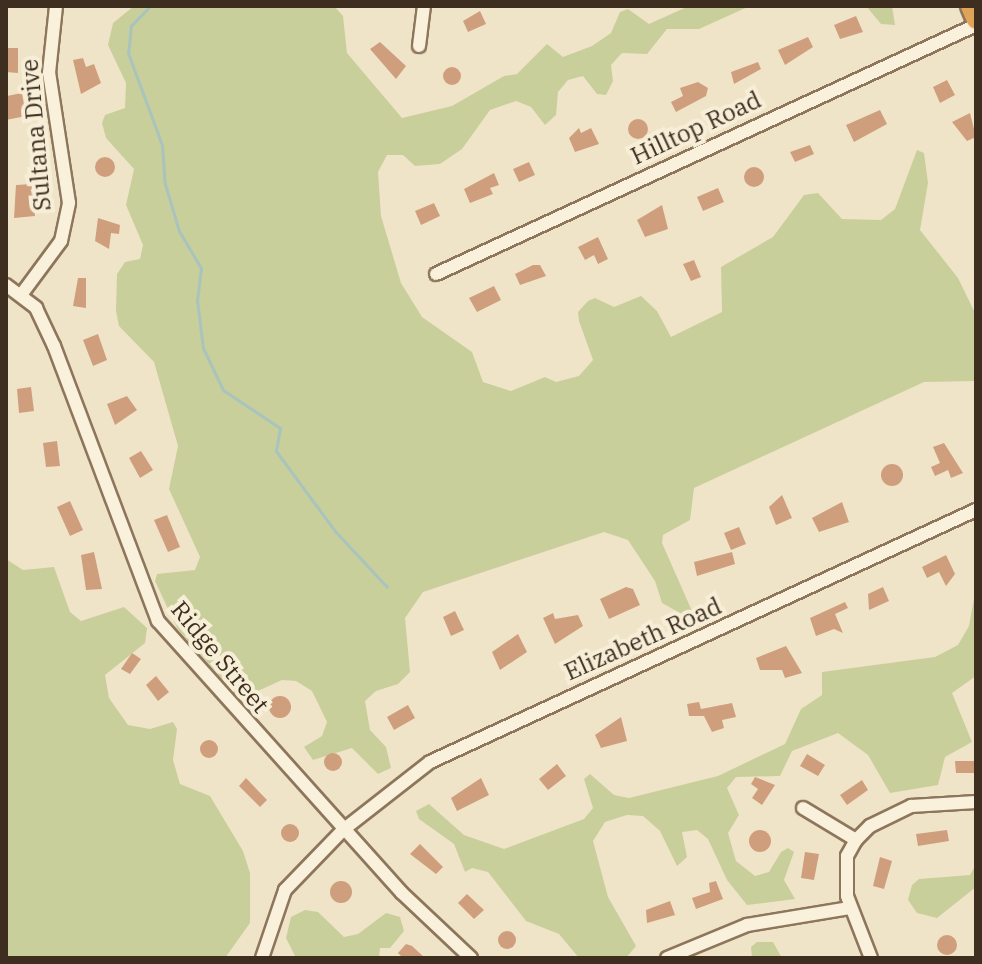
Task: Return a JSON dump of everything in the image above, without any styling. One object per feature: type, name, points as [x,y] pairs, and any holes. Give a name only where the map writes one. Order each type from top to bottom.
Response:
[{"type":"highway","points":[[970,6],[976,22]]},
{"type":"street","name":"Sultana Drive","points":[[21,295],[61,241],[69,203],[49,73],[56,6]]},
{"type":"street","points":[[419,46],[424,6]]},
{"type":"street","name":"Hilltop Road","points":[[436,274],[976,22]]},
{"type":"street","name":"Ridge Street","points":[[6,285],[36,308],[54,346],[158,621],[343,830],[471,958]]},
{"type":"street","name":"Elizabeth Road","points":[[262,958],[285,890],[343,830],[430,762],[493,729],[976,510]]},
{"type":"street","points":[[871,958],[850,908],[845,878],[856,840],[870,826],[911,806],[976,802]]},
{"type":"street","points":[[803,808],[856,840]]},
{"type":"street","points":[[667,958],[747,925],[850,908]]},
{"type":"green space","points":[[134,6],[334,6],[343,16],[347,53],[402,118],[452,106],[504,76],[517,74],[547,44],[563,57],[592,46],[611,33],[620,12],[628,9],[649,24],[689,6],[750,6],[699,29],[667,29],[647,54],[622,53],[611,65],[613,81],[606,95],[597,94],[583,76],[568,80],[558,92],[556,115],[545,125],[531,107],[516,101],[490,110],[462,149],[440,164],[415,166],[403,155],[387,155],[378,172],[381,216],[401,283],[422,317],[472,352],[483,382],[511,391],[545,377],[556,382],[579,376],[593,360],[578,312],[588,301],[595,298],[614,307],[641,296],[657,311],[671,337],[722,312],[721,267],[773,237],[804,195],[818,193],[842,219],[881,220],[895,209],[917,150],[924,153],[928,183],[920,230],[958,278],[976,315],[976,381],[924,382],[694,488],[690,520],[663,535],[662,543],[692,611],[689,618],[662,603],[655,581],[628,540],[604,532],[423,592],[405,618],[410,672],[398,684],[376,691],[365,701],[370,730],[386,747],[391,768],[378,774],[352,748],[313,760],[304,747],[322,736],[327,722],[312,691],[296,681],[282,680],[240,699],[177,628],[155,581],[157,574],[195,570],[200,557],[169,489],[178,446],[154,362],[119,326],[116,311],[117,274],[125,262],[140,259],[143,245],[126,205],[134,169],[106,138],[102,123],[105,115],[125,108],[126,83],[108,45],[113,23]]},
{"type":"green space","points":[[866,6],[892,6],[895,25],[881,24]]},
{"type":"green space","points":[[6,559],[23,570],[54,567],[70,612],[81,621],[124,607],[147,628],[145,643],[105,675],[109,698],[128,725],[150,729],[173,722],[177,729],[173,760],[180,784],[210,796],[243,851],[250,873],[250,923],[225,958],[6,958]]},
{"type":"green space","points":[[976,587],[976,676],[952,693],[972,742],[945,757],[938,785],[890,793],[868,755],[838,733],[792,751],[780,776],[736,777],[727,788],[739,815],[728,833],[736,861],[755,876],[769,872],[781,852],[788,848],[794,852],[784,880],[795,899],[747,905],[727,880],[708,839],[697,830],[682,832],[687,857],[677,866],[660,831],[643,816],[627,815],[605,822],[593,841],[608,897],[636,946],[626,958],[579,958],[559,934],[526,921],[488,872],[472,868],[465,872],[454,844],[419,819],[416,811],[429,804],[464,835],[504,849],[584,819],[593,808],[584,779],[590,774],[614,795],[629,798],[718,776],[785,744],[801,709],[822,695],[822,672],[935,657],[958,645],[969,626]]},
{"type":"green space","points":[[976,864],[976,887],[937,918],[917,913],[908,900],[912,885],[919,879],[970,875]]},
{"type":"green space","points":[[305,910],[318,912],[344,937],[358,934],[386,913],[400,917],[404,931],[390,948],[380,948],[379,958],[296,958],[286,938],[291,917]]},
{"type":"green space","points":[[757,942],[773,942],[782,958],[752,958],[751,947]]},
{"type":"building","points":[[480,11],[486,24],[468,32],[463,21]]},
{"type":"building","points":[[856,16],[863,32],[840,39],[834,25]]},
{"type":"building","points":[[808,37],[813,47],[785,65],[778,50]]},
{"type":"building","points":[[380,42],[406,66],[396,79],[370,49]]},
{"type":"building","points":[[7,48],[18,48],[18,73],[6,72]]},
{"type":"building","points":[[83,58],[86,67],[94,64],[101,83],[81,94],[73,60]]},
{"type":"building","points":[[758,62],[761,69],[734,84],[731,72]]},
{"type":"building","points":[[452,67],[461,76],[452,85],[443,76]]},
{"type":"building","points":[[947,80],[955,95],[940,103],[933,87]]},
{"type":"building","points":[[698,82],[708,88],[706,96],[676,112],[671,102],[683,96],[680,88]]},
{"type":"building","points":[[22,93],[26,116],[6,120],[7,96]]},
{"type":"building","points":[[880,110],[887,124],[854,142],[846,125]]},
{"type":"building","points":[[970,113],[976,137],[967,141],[952,122]]},
{"type":"building","points":[[638,119],[645,122],[648,129],[645,136],[638,139],[631,136],[628,129],[631,122]]},
{"type":"building","points":[[579,128],[581,133],[591,128],[599,144],[575,152],[569,138]]},
{"type":"building","points":[[810,145],[814,154],[795,162],[790,152]]},
{"type":"building","points":[[105,157],[112,160],[115,167],[112,174],[105,177],[98,174],[95,167],[98,160]]},
{"type":"building","points":[[529,162],[535,175],[519,182],[513,169]]},
{"type":"building","points":[[754,167],[761,170],[764,177],[761,184],[754,187],[747,184],[744,177],[747,170]]},
{"type":"building","points":[[494,173],[499,185],[490,188],[493,194],[470,203],[464,189]]},
{"type":"building","points":[[32,184],[35,216],[14,218],[16,185]]},
{"type":"building","points":[[718,188],[724,202],[703,211],[697,197]]},
{"type":"building","points":[[434,203],[440,216],[421,225],[415,211]]},
{"type":"building","points":[[662,205],[668,229],[645,237],[637,220]]},
{"type":"building","points":[[98,218],[120,225],[119,234],[111,233],[109,249],[95,241]]},
{"type":"building","points":[[598,237],[608,259],[598,264],[594,255],[585,260],[578,247]]},
{"type":"building","points":[[694,260],[701,277],[691,281],[683,264]]},
{"type":"building","points":[[540,265],[546,276],[520,285],[515,274]]},
{"type":"building","points":[[78,278],[86,278],[86,308],[73,306]]},
{"type":"building","points":[[494,286],[501,300],[477,312],[469,298]]},
{"type":"building","points":[[98,334],[107,360],[93,366],[83,340]]},
{"type":"building","points":[[31,387],[34,411],[19,413],[17,389]]},
{"type":"building","points":[[127,396],[137,410],[115,425],[107,404]]},
{"type":"building","points":[[57,441],[60,466],[46,467],[43,443]]},
{"type":"building","points":[[944,443],[963,473],[951,478],[948,470],[935,476],[931,467],[940,463],[933,447]]},
{"type":"building","points":[[141,451],[153,470],[140,478],[129,458]]},
{"type":"building","points":[[892,464],[903,475],[892,486],[881,475]]},
{"type":"building","points":[[782,495],[792,518],[776,525],[769,507]]},
{"type":"building","points":[[70,501],[83,530],[70,536],[57,507]]},
{"type":"building","points":[[842,502],[849,522],[819,532],[812,518]]},
{"type":"building","points":[[167,515],[180,547],[168,552],[154,520]]},
{"type":"building","points":[[739,527],[746,544],[731,550],[724,533]]},
{"type":"building","points":[[94,552],[102,589],[86,590],[81,555]]},
{"type":"building","points":[[732,552],[735,564],[697,576],[694,562]]},
{"type":"building","points":[[946,555],[955,574],[946,586],[939,572],[927,578],[922,567]]},
{"type":"building","points":[[626,587],[633,589],[640,605],[609,619],[600,599]]},
{"type":"building","points":[[883,587],[889,601],[869,610],[868,594]]},
{"type":"building","points":[[845,602],[848,608],[835,614],[843,633],[834,629],[816,636],[810,618]]},
{"type":"building","points":[[455,611],[464,630],[451,636],[443,617]]},
{"type":"building","points":[[553,613],[555,619],[578,615],[583,626],[555,644],[543,618]]},
{"type":"building","points":[[518,634],[527,652],[500,670],[492,652]]},
{"type":"building","points":[[786,646],[802,673],[785,678],[782,670],[760,670],[756,658]]},
{"type":"building","points":[[132,653],[141,659],[130,674],[121,669]]},
{"type":"building","points":[[156,676],[169,692],[158,701],[146,685]]},
{"type":"building","points":[[280,696],[291,707],[280,718],[269,707]]},
{"type":"building","points":[[699,702],[701,709],[732,703],[736,717],[722,720],[724,728],[712,732],[704,716],[689,716],[687,704]]},
{"type":"building","points":[[408,705],[415,718],[394,730],[387,717]]},
{"type":"building","points":[[621,717],[627,741],[601,748],[595,735]]},
{"type":"building","points":[[209,740],[218,749],[209,758],[200,749]]},
{"type":"building","points":[[329,753],[337,753],[342,762],[340,769],[329,771],[324,766],[324,758]]},
{"type":"building","points":[[807,754],[825,765],[818,776],[800,766]]},
{"type":"building","points":[[955,761],[976,761],[976,773],[956,773]]},
{"type":"building","points":[[557,764],[566,776],[548,790],[539,779]]},
{"type":"building","points":[[755,777],[775,785],[762,805],[752,798],[758,789],[751,784]]},
{"type":"building","points":[[246,778],[267,800],[260,807],[239,786]]},
{"type":"building","points":[[481,778],[489,795],[457,811],[451,798]]},
{"type":"building","points":[[862,780],[868,790],[847,805],[840,795]]},
{"type":"building","points":[[290,824],[299,833],[290,842],[281,833]]},
{"type":"building","points":[[756,830],[764,830],[771,841],[764,852],[756,852],[749,845],[749,837]]},
{"type":"building","points":[[947,830],[949,841],[918,846],[916,834]]},
{"type":"building","points":[[420,844],[443,867],[436,874],[410,854]]},
{"type":"building","points":[[805,852],[819,854],[814,880],[801,878]]},
{"type":"building","points":[[880,857],[892,861],[884,889],[873,886]]},
{"type":"building","points":[[341,881],[349,884],[352,892],[349,900],[341,903],[333,900],[330,892],[333,884]]},
{"type":"building","points":[[716,881],[723,899],[696,909],[692,898],[710,892],[709,883]]},
{"type":"building","points":[[467,894],[484,910],[474,919],[458,903]]},
{"type":"building","points":[[670,901],[675,915],[647,923],[646,910]]},
{"type":"building","points":[[507,931],[516,940],[507,949],[498,940]]},
{"type":"building","points":[[947,935],[954,938],[957,945],[954,952],[947,955],[940,952],[937,945],[940,938]]},
{"type":"building","points":[[406,944],[425,958],[403,958],[398,953]]},
{"type":"waterway","points":[[150,6],[131,26],[128,53],[162,145],[165,184],[179,231],[201,268],[197,300],[203,348],[223,390],[280,428],[276,451],[335,531],[387,587]]}]
